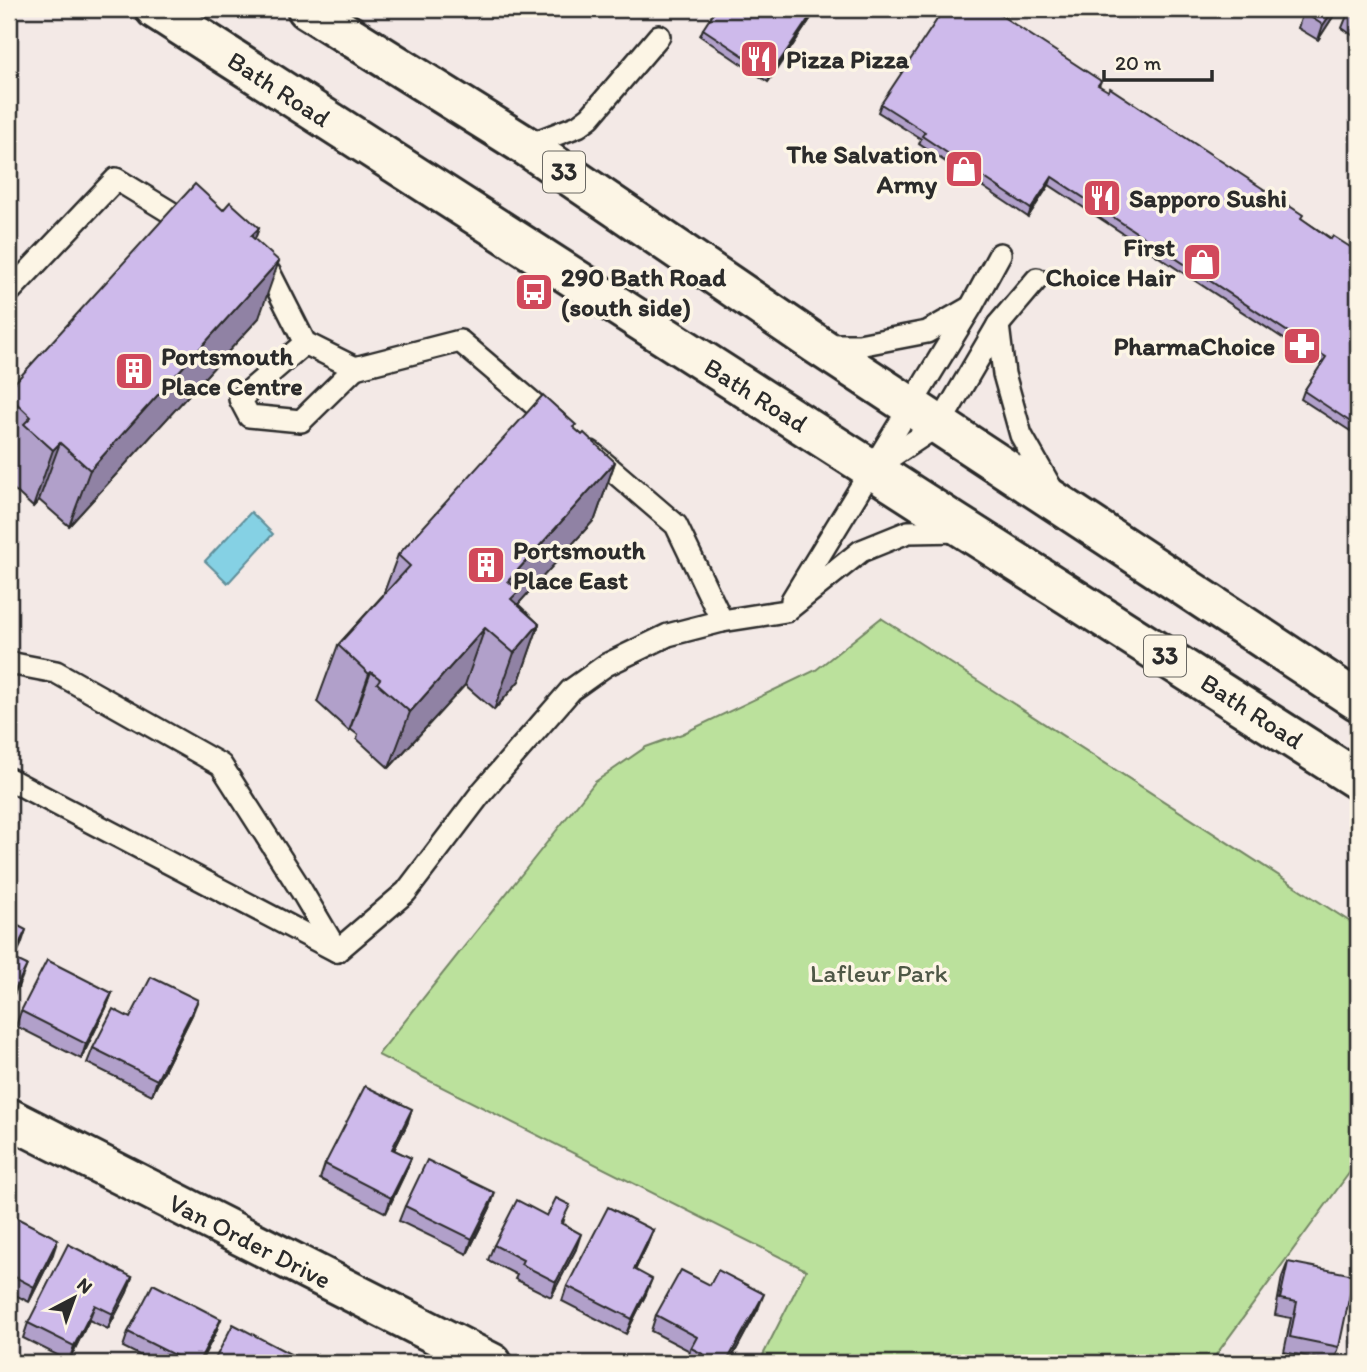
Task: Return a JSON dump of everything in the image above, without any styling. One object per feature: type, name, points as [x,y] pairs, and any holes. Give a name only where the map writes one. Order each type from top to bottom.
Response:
[{"type":"main road","name":"Bath Road","points":[[155,9],[488,226],[971,531],[1358,780]]},
{"type":"main road","name":"33","points":[[307,9],[526,146],[816,344],[1358,701]]},
{"type":"main road","name":"Van Order Drive","points":[[9,1118],[492,1363]]},
{"type":"lane","points":[[526,146],[578,126],[590,117],[659,36]]},
{"type":"lane","points":[[9,292],[116,178],[210,236]]},
{"type":"lane","points":[[233,251],[269,272],[305,343],[355,368]]},
{"type":"lane","points":[[872,469],[925,415],[971,306],[1000,254]]},
{"type":"lane","points":[[786,611],[872,469],[925,415],[1037,279]]},
{"type":"lane","points":[[816,344],[859,345],[927,332],[971,306]]},
{"type":"lane","points":[[998,325],[1004,374],[1021,435],[1060,503]]},
{"type":"lane","points":[[305,343],[240,399],[249,416],[301,421],[355,368],[460,341],[677,525],[722,621]]},
{"type":"lane","points":[[337,951],[406,892],[469,807],[571,690],[606,665],[668,635],[722,621],[786,611],[861,551],[908,532],[971,531]]},
{"type":"lane","points":[[9,663],[56,672],[221,765],[337,951]]},
{"type":"lane","points":[[9,779],[337,951]]},
{"type":"green space","name":"Lafleur Park","points":[[881,618],[1358,927],[1358,1161],[1210,1363],[759,1363],[806,1270],[378,1055],[595,782],[646,747],[682,734],[816,670]]},
{"type":"water","points":[[251,512],[273,534],[228,583],[205,561]]},
{"type":"building","name":"Pizza Pizza","points":[[716,9],[815,9],[771,74],[703,29]]},
{"type":"building","points":[[944,9],[991,9],[1101,81],[1098,85],[1108,91],[1110,88],[1303,215],[1301,218],[1331,239],[1333,236],[1358,252],[1358,427],[1304,391],[1326,357],[1052,177],[1031,209],[922,136],[925,132],[881,104]]},
{"type":"building","points":[[1306,9],[1334,9],[1323,25],[1303,12]]},
{"type":"building","points":[[1351,9],[1358,9],[1358,20],[1348,13]]},
{"type":"building","name":"Portsmouth Place Centre","points":[[195,184],[223,210],[230,202],[259,228],[251,236],[279,261],[90,470],[60,443],[53,450],[24,424],[31,417],[9,396],[9,389]]},
{"type":"building","name":"Portsmouth Place East","points":[[543,395],[576,425],[573,427],[582,435],[584,433],[615,462],[508,581],[519,591],[511,599],[539,624],[514,653],[485,628],[410,712],[377,683],[380,679],[371,672],[369,674],[338,645],[410,566],[398,555]]},
{"type":"building","points":[[9,921],[26,930],[12,958],[27,965],[9,1001]]},
{"type":"building","points":[[47,960],[112,993],[86,1044],[21,1011]]},
{"type":"building","points":[[151,977],[198,1000],[157,1080],[93,1048],[113,1009],[130,1018]]},
{"type":"building","points":[[365,1086],[412,1109],[392,1149],[411,1158],[391,1198],[325,1164]]},
{"type":"building","points":[[427,1160],[495,1193],[472,1239],[405,1206]]},
{"type":"building","points":[[556,1198],[570,1205],[561,1223],[581,1234],[556,1282],[521,1264],[523,1260],[494,1245],[517,1200],[547,1216]]},
{"type":"building","points":[[608,1207],[653,1230],[634,1269],[652,1279],[632,1319],[567,1286]]},
{"type":"building","points":[[9,1214],[58,1239],[34,1287],[9,1274]]},
{"type":"building","points":[[68,1244],[132,1277],[113,1314],[95,1305],[74,1346],[28,1323]]},
{"type":"building","points":[[1288,1262],[1354,1275],[1339,1347],[1290,1337],[1297,1302],[1280,1299]]},
{"type":"building","points":[[681,1270],[710,1285],[718,1270],[764,1294],[726,1363],[720,1363],[691,1348],[697,1337],[656,1315]]},
{"type":"building","points":[[153,1284],[221,1319],[198,1363],[190,1363],[128,1332]]},
{"type":"building","points":[[233,1324],[296,1357],[293,1363],[213,1363]]},
{"type":"place","name":"Pizza Pizza","points":[[759,59]]},
{"type":"place","name":"The Salvation Army","points":[[964,169]]},
{"type":"place","name":"Sapporo Sushi","points":[[1102,198]]},
{"type":"place","name":"First Choice Hair","points":[[1202,262]]},
{"type":"place","name":"290 Bath Road (south side)","points":[[534,292]]},
{"type":"place","name":"PharmaChoice","points":[[1302,346]]},
{"type":"place","name":"Portsmouth Place Centre","points":[[134,371]]},
{"type":"place","name":"Portsmouth Place East","points":[[486,565]]}]
